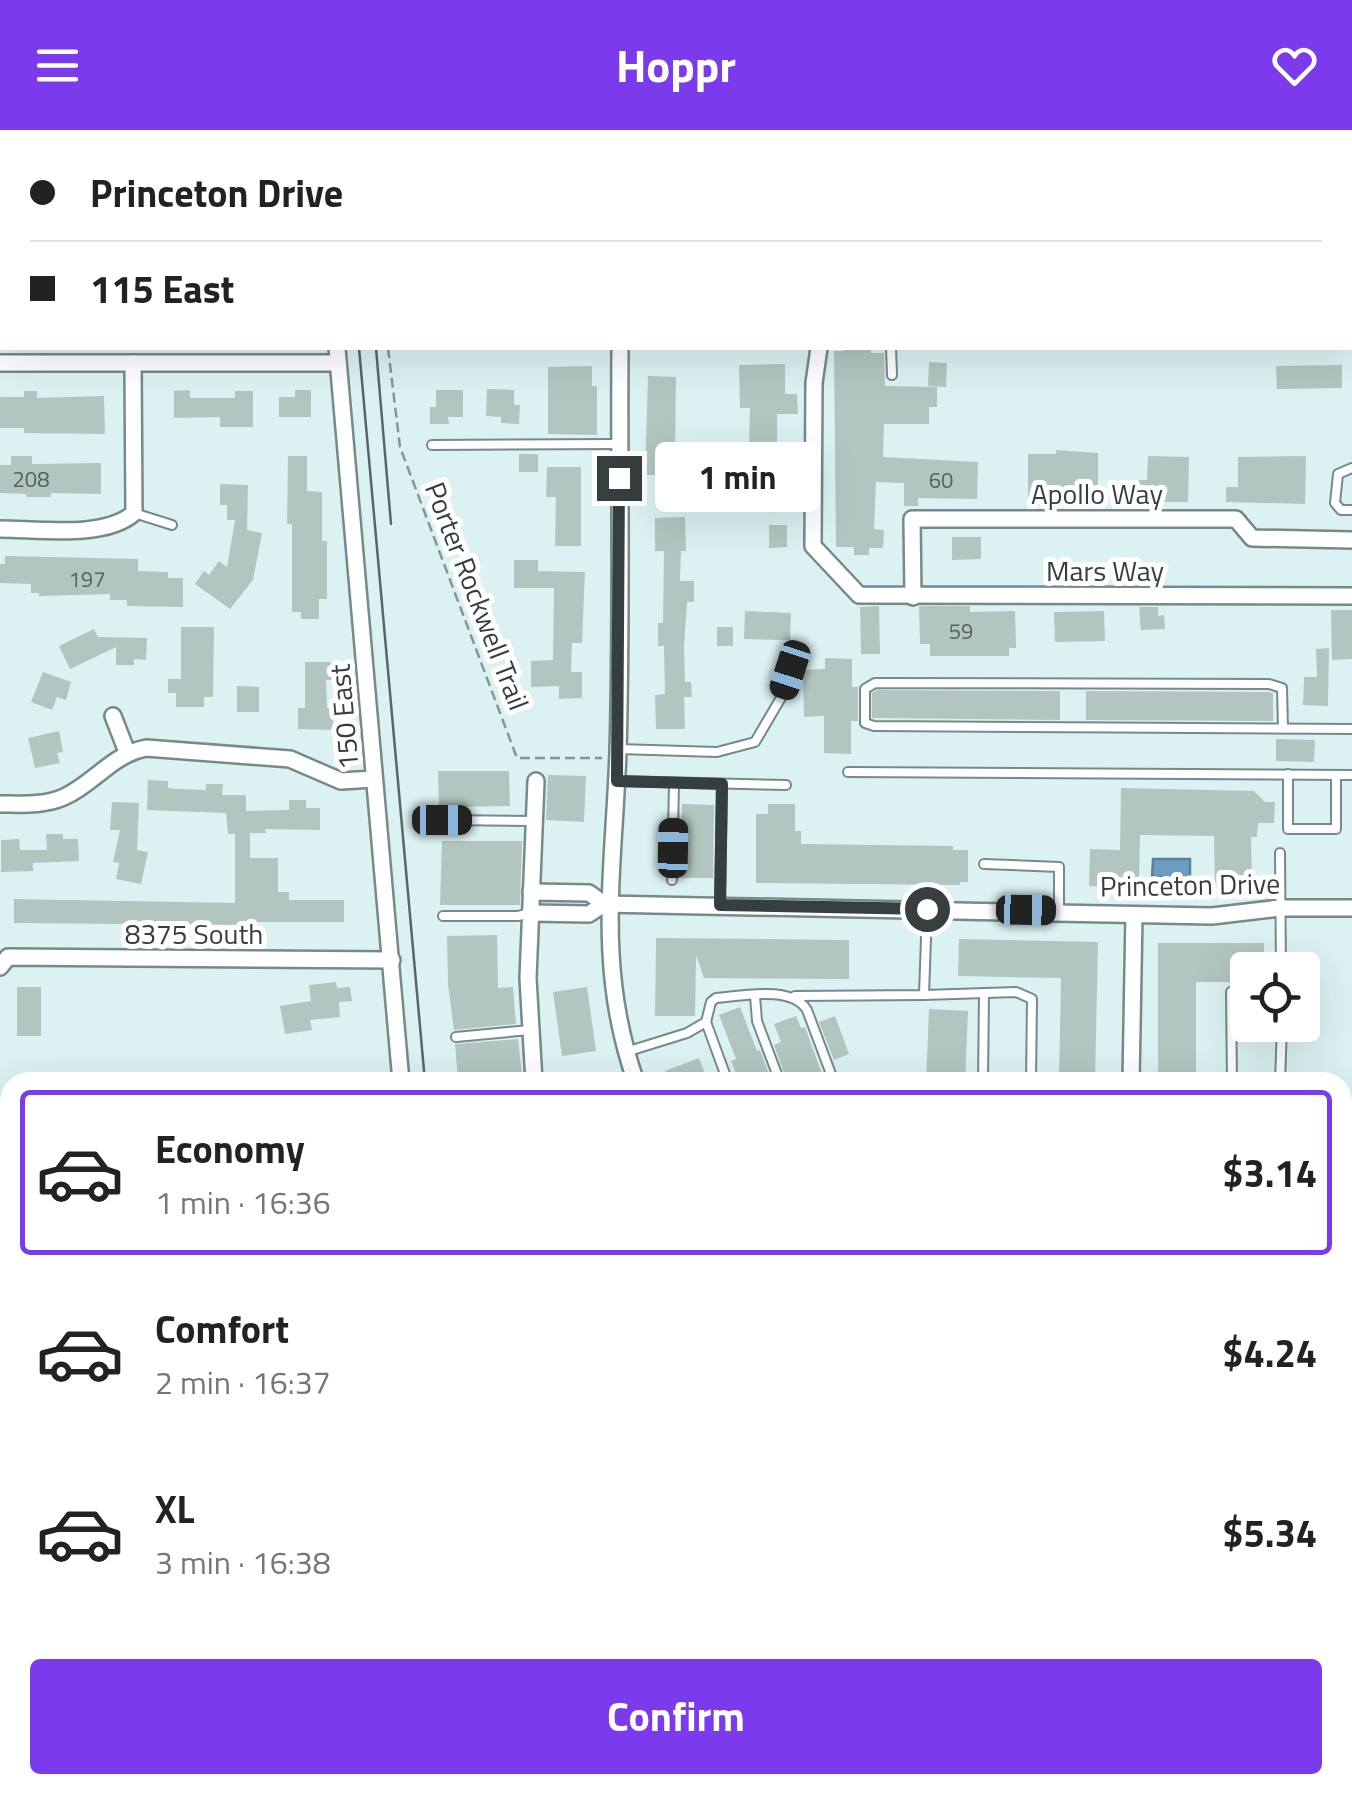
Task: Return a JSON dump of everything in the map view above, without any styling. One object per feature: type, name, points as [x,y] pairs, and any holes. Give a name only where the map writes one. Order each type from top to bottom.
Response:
[{"type":"street","points":[[620,350],[618,753],[606,904],[611,981],[632,1072]]},
{"type":"street","name":"Mars Way","points":[[819,350],[814,383],[813,546],[859,595],[1352,596]]},
{"type":"street","points":[[0,363],[133,363],[337,355]]},
{"type":"street","name":"150 East","points":[[337,355],[401,1072]]},
{"type":"street","points":[[0,529],[99,529],[124,522],[134,513],[133,363]]},
{"type":"street","name":"Apollo Way","points":[[913,598],[912,519],[1236,519],[1252,538],[1352,540]]},
{"type":"street","points":[[113,716],[127,752]]},
{"type":"street","points":[[0,804],[46,802],[63,797],[127,752],[165,747],[290,759],[341,781],[374,779]]},
{"type":"street","points":[[533,1072],[530,912],[536,781]]},
{"type":"street","points":[[531,892],[589,894],[606,904]]},
{"type":"street","points":[[530,912],[589,914],[606,904]]},
{"type":"street","name":"Princeton Drive","points":[[606,904],[1212,916],[1280,908],[1352,908]]},
{"type":"street","points":[[1131,1072],[1134,915]]},
{"type":"street","name":"8375 South","points":[[0,966],[8,958],[392,960]]},
{"type":"lane","points":[[891,350],[892,375]]},
{"type":"lane","points":[[432,445],[620,444]]},
{"type":"lane","points":[[1352,468],[1338,474],[1336,503],[1341,510],[1352,510]]},
{"type":"lane","points":[[134,513],[172,525]]},
{"type":"lane","points":[[618,753],[717,752],[756,742],[782,696],[790,670]]},
{"type":"lane","points":[[1283,729],[1282,688],[1269,684],[875,682],[865,689],[865,723],[874,726],[1283,729],[1352,729]]},
{"type":"lane","points":[[848,772],[1352,774]]},
{"type":"lane","points":[[1288,774],[1288,829],[1336,829],[1336,774]]},
{"type":"lane","points":[[617,781],[786,786]]},
{"type":"lane","points":[[672,880],[674,783]]},
{"type":"lane","points":[[720,905],[722,784]]},
{"type":"lane","points":[[442,820],[534,820]]},
{"type":"lane","points":[[1280,853],[1281,952]]},
{"type":"lane","points":[[984,864],[1059,866],[1059,911]]},
{"type":"lane","points":[[924,995],[927,909]]},
{"type":"lane","points":[[443,916],[518,916],[530,912]]},
{"type":"lane","points":[[724,1072],[706,1022],[711,1002],[716,998],[1016,992],[1032,999],[1031,1072]]},
{"type":"lane","points":[[983,1072],[984,993]]},
{"type":"lane","points":[[755,996],[756,1021],[776,1072]]},
{"type":"lane","points":[[790,996],[807,1010],[830,1072]]},
{"type":"lane","points":[[625,1052],[687,1033],[706,1022]]},
{"type":"lane","points":[[456,1037],[530,1030]]},
{"type":"lane","points":[[1232,1042],[1232,1072]]},
{"type":"lane","points":[[1280,1072],[1281,1042]]},
{"type":"path","name":"Porter Rockwell Trail","points":[[388,350],[400,447],[517,758],[618,753]]},
{"type":"water","points":[[1153,859],[1190,859],[1190,877],[1152,877]]},
{"type":"building","points":[[834,351],[884,353],[885,386],[937,387],[937,407],[929,407],[929,424],[884,424],[883,457],[978,462],[977,499],[918,498],[918,506],[904,506],[904,483],[876,482],[874,529],[884,530],[883,548],[869,548],[869,555],[854,555],[854,547],[836,547]]},
{"type":"building","points":[[929,362],[947,363],[946,387],[928,386]]},
{"type":"building","points":[[785,364],[785,394],[797,394],[798,414],[777,414],[777,461],[781,460],[781,472],[794,472],[794,487],[771,488],[771,479],[746,480],[746,471],[721,471],[721,464],[707,465],[707,448],[749,447],[750,408],[740,408],[739,365]]},
{"type":"building","points":[[1342,365],[1342,388],[1277,389],[1276,366]]},
{"type":"building","points":[[592,366],[592,386],[597,386],[597,435],[548,434],[548,367]]},
{"type":"building","points":[[648,376],[676,377],[675,452],[676,463],[684,463],[684,494],[659,494],[659,475],[645,475]]},
{"type":"building","points":[[487,389],[514,390],[514,405],[520,405],[519,424],[501,423],[501,417],[486,416]]},
{"type":"building","points":[[190,390],[190,398],[235,398],[235,391],[253,391],[253,427],[220,427],[220,417],[174,418],[174,391]]},
{"type":"building","points":[[295,390],[311,390],[311,417],[279,417],[279,397],[295,397]]},
{"type":"building","points":[[436,390],[463,390],[463,417],[448,417],[449,424],[430,424]]},
{"type":"building","points":[[24,391],[37,391],[37,398],[104,396],[105,434],[24,433],[24,428],[0,428],[0,397],[24,397]]},
{"type":"building","points":[[1056,450],[1098,453],[1098,501],[1068,500],[1068,507],[1028,504],[1028,454],[1056,454]]},
{"type":"building","points":[[519,454],[538,454],[538,472],[519,472]]},
{"type":"building","points":[[11,456],[32,456],[32,464],[101,463],[101,494],[26,497],[0,493],[0,465],[11,465]]},
{"type":"building","points":[[288,456],[307,456],[307,491],[322,492],[327,599],[319,599],[319,619],[301,619],[301,612],[292,612]]},
{"type":"building","points":[[1148,456],[1189,457],[1188,502],[1139,502],[1139,480],[1147,480]]},
{"type":"building","points":[[1306,456],[1305,504],[1226,502],[1226,487],[1238,487],[1238,457]]},
{"type":"building","points":[[547,467],[581,467],[581,546],[555,546],[556,497],[546,497]]},
{"type":"building","points":[[220,484],[248,485],[247,530],[262,533],[253,580],[230,609],[195,584],[204,571],[209,575],[219,561],[227,567],[235,520],[227,520],[227,505],[220,505]]},
{"type":"building","points":[[685,517],[686,551],[681,551],[680,581],[694,581],[694,602],[687,602],[684,646],[685,682],[691,682],[692,697],[684,697],[685,729],[656,729],[655,695],[665,694],[664,646],[658,646],[658,623],[663,623],[664,551],[655,551],[655,518]]},
{"type":"building","points":[[769,525],[787,525],[787,547],[769,548]]},
{"type":"building","points":[[952,537],[981,537],[981,559],[952,560]]},
{"type":"building","points":[[5,556],[138,559],[138,571],[168,572],[168,578],[183,578],[183,607],[127,606],[127,600],[110,600],[110,594],[39,596],[31,593],[31,584],[0,583],[0,564],[5,564]]},
{"type":"building","points":[[514,560],[538,560],[538,571],[585,572],[582,643],[572,643],[571,672],[582,672],[582,698],[559,699],[559,686],[531,687],[531,661],[553,660],[554,588],[514,588]]},
{"type":"building","points":[[879,606],[880,654],[861,654],[860,607]]},
{"type":"building","points":[[919,606],[970,606],[970,612],[1015,611],[1016,648],[1009,648],[1009,656],[930,656],[930,644],[920,644]]},
{"type":"building","points":[[1139,607],[1158,607],[1158,616],[1164,615],[1165,629],[1141,630]]},
{"type":"building","points":[[1331,610],[1352,610],[1352,659],[1332,660]]},
{"type":"building","points":[[745,611],[791,613],[790,640],[744,639]]},
{"type":"building","points":[[1104,611],[1105,641],[1055,642],[1054,612]]},
{"type":"building","points":[[181,627],[214,627],[213,697],[204,697],[204,707],[176,707],[176,693],[168,693],[168,679],[181,679]]},
{"type":"building","points":[[717,627],[733,627],[733,646],[717,646]]},
{"type":"building","points":[[94,629],[98,637],[147,638],[146,660],[116,665],[116,647],[70,669],[59,646]]},
{"type":"building","points":[[1329,648],[1328,706],[1303,705],[1304,677],[1317,677],[1316,649]]},
{"type":"building","points":[[825,658],[852,659],[852,687],[858,687],[858,721],[851,721],[851,754],[824,753],[824,716],[804,717],[803,670],[825,669]]},
{"type":"building","points":[[305,662],[334,662],[335,680],[326,680],[327,708],[333,708],[333,730],[298,729],[298,708],[305,708]]},
{"type":"building","points":[[43,672],[71,682],[66,700],[57,697],[52,710],[31,702]]},
{"type":"building","points":[[237,686],[259,687],[259,712],[237,712]]},
{"type":"building","points":[[1060,691],[1060,720],[872,718],[872,693]]},
{"type":"building","points":[[1086,691],[1268,692],[1273,693],[1273,721],[1086,720]]},
{"type":"building","points":[[59,731],[63,752],[57,753],[60,763],[35,768],[28,738]]},
{"type":"building","points":[[1276,739],[1315,740],[1314,762],[1276,761]]},
{"type":"building","points":[[438,771],[509,771],[510,806],[439,807]]},
{"type":"building","points":[[548,775],[586,776],[584,822],[546,820]]},
{"type":"building","points":[[148,780],[168,781],[168,788],[178,789],[206,790],[206,784],[223,784],[222,795],[246,795],[246,811],[289,810],[289,800],[306,800],[306,808],[320,808],[320,830],[265,829],[266,833],[250,833],[250,858],[278,858],[278,892],[289,892],[289,900],[344,900],[344,922],[14,923],[14,899],[235,903],[235,834],[228,834],[226,813],[147,810]]},
{"type":"building","points":[[1121,788],[1254,791],[1265,802],[1275,802],[1274,823],[1258,823],[1257,837],[1251,837],[1252,887],[1215,888],[1214,836],[1140,835],[1139,883],[1121,883],[1121,888],[1089,886],[1090,849],[1120,850]]},
{"type":"building","points":[[112,802],[139,803],[137,850],[148,852],[141,884],[116,879],[119,863],[113,862],[120,830],[110,830]]},
{"type":"building","points":[[682,804],[714,805],[713,878],[681,878]]},
{"type":"building","points":[[768,804],[795,804],[795,831],[801,831],[801,844],[953,846],[953,850],[968,850],[968,882],[756,883],[756,814],[768,814]]},
{"type":"building","points":[[46,834],[78,839],[79,861],[33,863],[33,871],[1,872],[1,840],[19,839],[20,850],[47,850]]},
{"type":"building","points":[[442,841],[522,841],[520,905],[440,905]]},
{"type":"building","points":[[497,935],[498,988],[513,987],[516,1024],[454,1030],[447,936]]},
{"type":"building","points":[[656,938],[849,940],[849,979],[704,978],[696,955],[695,1016],[655,1016]]},
{"type":"building","points":[[959,939],[1098,942],[1095,1072],[1059,1072],[1061,978],[958,976]]},
{"type":"building","points":[[1158,943],[1264,943],[1264,952],[1230,952],[1230,982],[1196,982],[1196,1072],[1158,1072]]},
{"type":"building","points":[[336,982],[337,988],[350,987],[352,1001],[339,1002],[340,1017],[310,1020],[312,1030],[285,1034],[280,1006],[311,1001],[309,985]]},
{"type":"building","points":[[17,987],[41,987],[41,1036],[17,1036]]},
{"type":"building","points":[[587,987],[596,1051],[562,1056],[553,992]]},
{"type":"building","points":[[740,1007],[768,1072],[735,1072],[731,1061],[736,1059],[719,1015]]},
{"type":"building","points":[[929,1009],[968,1011],[965,1072],[926,1072]]},
{"type":"building","points":[[796,1016],[801,1028],[805,1027],[821,1072],[783,1072],[774,1045],[781,1042],[774,1024]]},
{"type":"building","points":[[835,1016],[849,1054],[834,1060],[819,1022]]},
{"type":"building","points":[[518,1039],[522,1072],[457,1072],[455,1044]]},
{"type":"building","points":[[699,1058],[704,1072],[665,1072]]},
{"type":"tram line","points":[[359,350],[424,1072]]},
{"type":"tram line","points":[[376,350],[391,524]]},
{"type":"route","points":[[619,478],[617,781],[722,784],[720,905],[927,909]]}]
